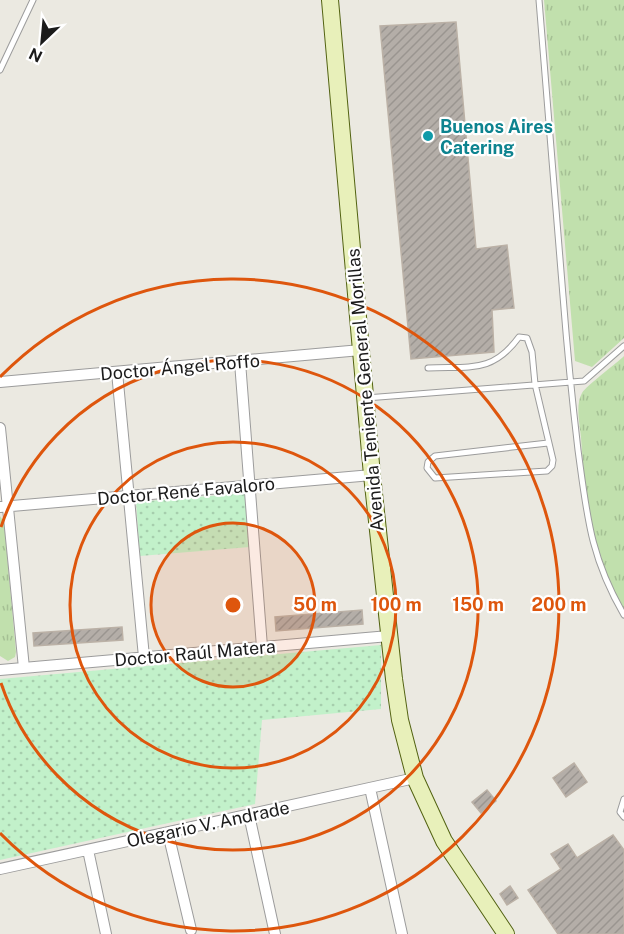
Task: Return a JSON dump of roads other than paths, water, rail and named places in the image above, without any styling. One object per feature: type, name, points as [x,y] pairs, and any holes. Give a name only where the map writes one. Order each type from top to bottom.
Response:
[{"type":"main road","name":"Avenida Teniente General Morillas","points":[[330,0],[372,475],[400,720],[415,778],[444,841],[506,934]]},
{"type":"street","name":"Doctor Ángel Roffo","points":[[0,382],[361,350]]},
{"type":"street","points":[[240,362],[262,647]]},
{"type":"street","points":[[117,372],[144,657]]},
{"type":"street","points":[[0,428],[4,507],[24,668]]},
{"type":"street","name":"Doctor René Favaloro","points":[[4,507],[372,475]]},
{"type":"street","name":"Doctor Raúl Matera","points":[[0,670],[389,636]]},
{"type":"street","name":"Olegario V. Andrade","points":[[0,869],[415,778]]},
{"type":"street","points":[[370,788],[402,934]]},
{"type":"street","points":[[249,815],[275,934]]},
{"type":"street","points":[[168,832],[192,930]]},
{"type":"street","points":[[88,850],[106,934]]},
{"type":"lane","points":[[0,70],[33,0]]},
{"type":"lane","points":[[539,0],[570,382],[590,534],[608,588],[624,615]]},
{"type":"lane","points":[[428,368],[485,366],[503,355],[519,337],[527,338],[532,352],[535,384],[553,460],[552,466],[547,471],[439,479],[431,475],[427,468],[428,462],[435,456],[548,443]]},
{"type":"lane","points":[[365,398],[584,381],[624,346]]},
{"type":"lane","points":[[624,799],[620,812],[624,817]]},
{"type":"place","name":"Buenos Aires Catering","points":[[428,136]]}]
